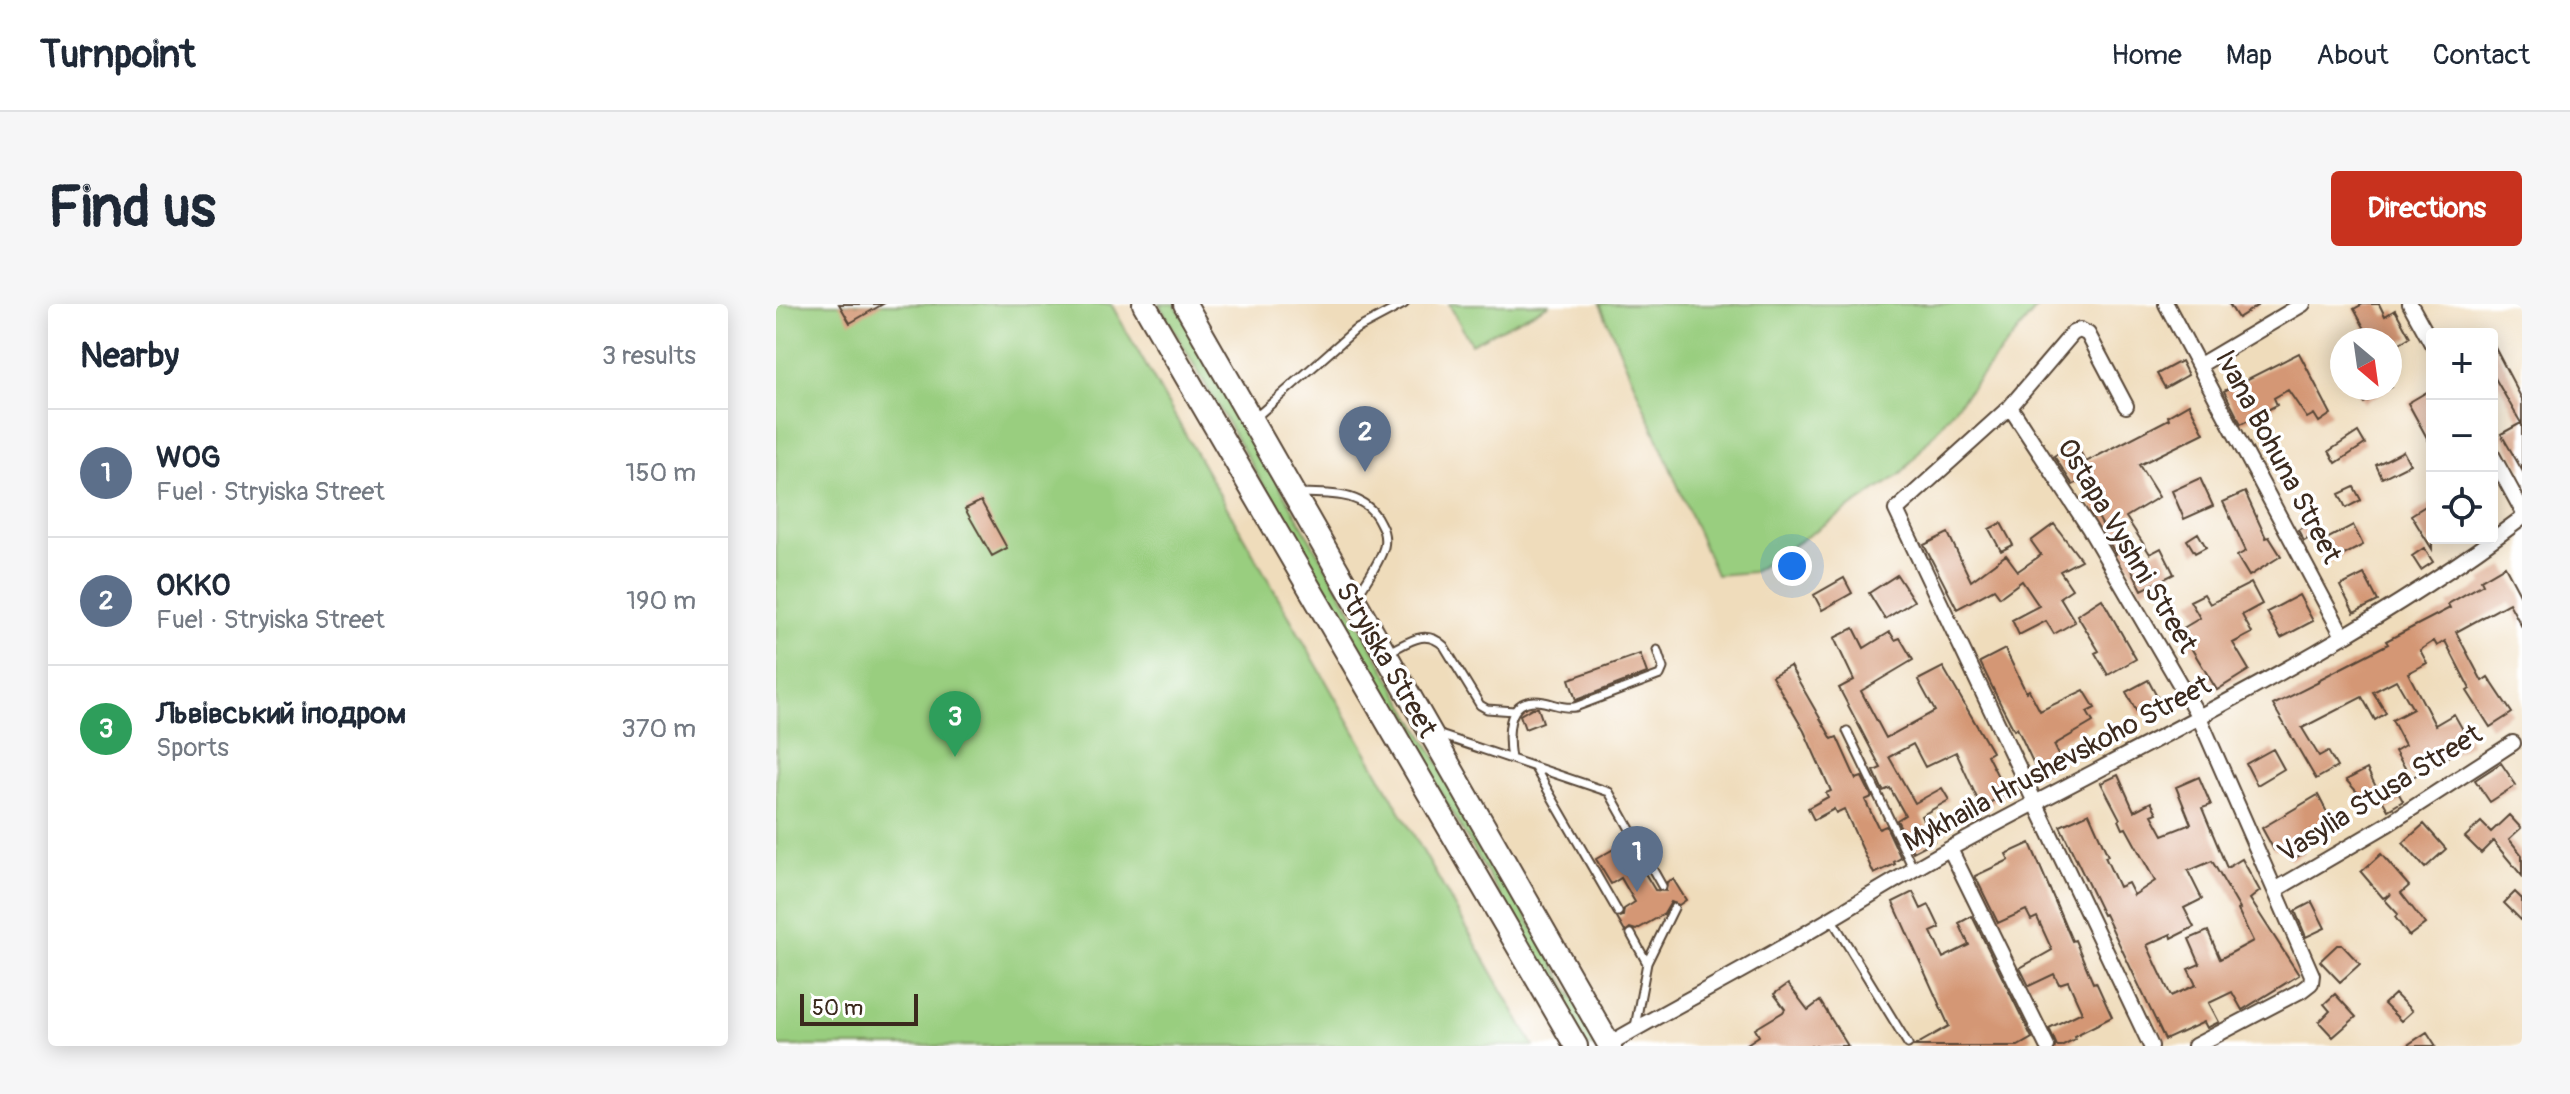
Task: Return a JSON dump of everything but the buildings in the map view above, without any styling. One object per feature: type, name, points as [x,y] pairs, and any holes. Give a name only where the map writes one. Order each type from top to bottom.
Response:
[{"type":"main road","name":"Stryiska Street","points":[[1144,304],[1576,1046]]},
{"type":"main road","name":"Stryiska Street","points":[[1185,304],[1610,1045]]},
{"type":"street","name":"Ivana Bohuna Street","points":[[2166,304],[2343,636]]},
{"type":"street","points":[[2200,365],[2303,304]]},
{"type":"street","points":[[2410,304],[2426,333]]},
{"type":"street","points":[[2126,406],[2088,334],[2080,330],[2073,333],[2010,407],[1896,510],[2151,1046]]},
{"type":"street","name":"Ostapa Vyshni Street","points":[[2010,407],[2089,528],[2199,717],[2312,978],[2311,983],[2302,990],[2195,1046]]},
{"type":"street","points":[[2498,466],[2522,510]]},
{"type":"street","name":"Mykhaila Hrushevskoho Street","points":[[1610,1045],[1950,849],[2199,717],[2343,636],[2474,554],[2522,518]]},
{"type":"street","name":"Vasylia Stusa Street","points":[[2275,890],[2388,824],[2513,743]]},
{"type":"street","points":[[1950,849],[2047,1046]]},
{"type":"lane","points":[[1253,419],[1355,330],[1404,304]]},
{"type":"lane","points":[[1295,493],[1342,494],[1356,499],[1376,515],[1382,525],[1385,543],[1356,598]]},
{"type":"lane","points":[[1387,653],[1419,636],[1437,639],[1480,705],[1487,709],[1514,711]]},
{"type":"lane","points":[[1511,759],[1508,736],[1514,711],[1519,706],[1534,701],[1567,709],[1660,675],[1663,668],[1657,650]]},
{"type":"lane","points":[[1847,731],[1914,870]]},
{"type":"lane","points":[[1433,732],[1609,792],[1662,886]]},
{"type":"lane","points":[[1535,767],[1618,912]]},
{"type":"lane","points":[[1635,1029],[1647,963],[1674,908]]},
{"type":"lane","points":[[1831,918],[1908,1044]]},
{"type":"lane","points":[[1631,934],[1647,963]]},
{"type":"green space","points":[[776,304],[1111,304],[1534,1046],[776,1046]]},
{"type":"green space","points":[[1159,304],[1175,304],[1601,1046],[1587,1046]]},
{"type":"green space","points":[[1449,304],[1550,304],[1471,344]]},
{"type":"green space","points":[[1600,304],[2040,304],[1901,474],[1753,572],[1716,575]]},
{"type":"place","name":"OKKO","points":[[1365,472]]},
{"type":"place","name":"Львівський іподром","points":[[955,757]]},
{"type":"place","name":"WOG","points":[[1637,892]]}]
